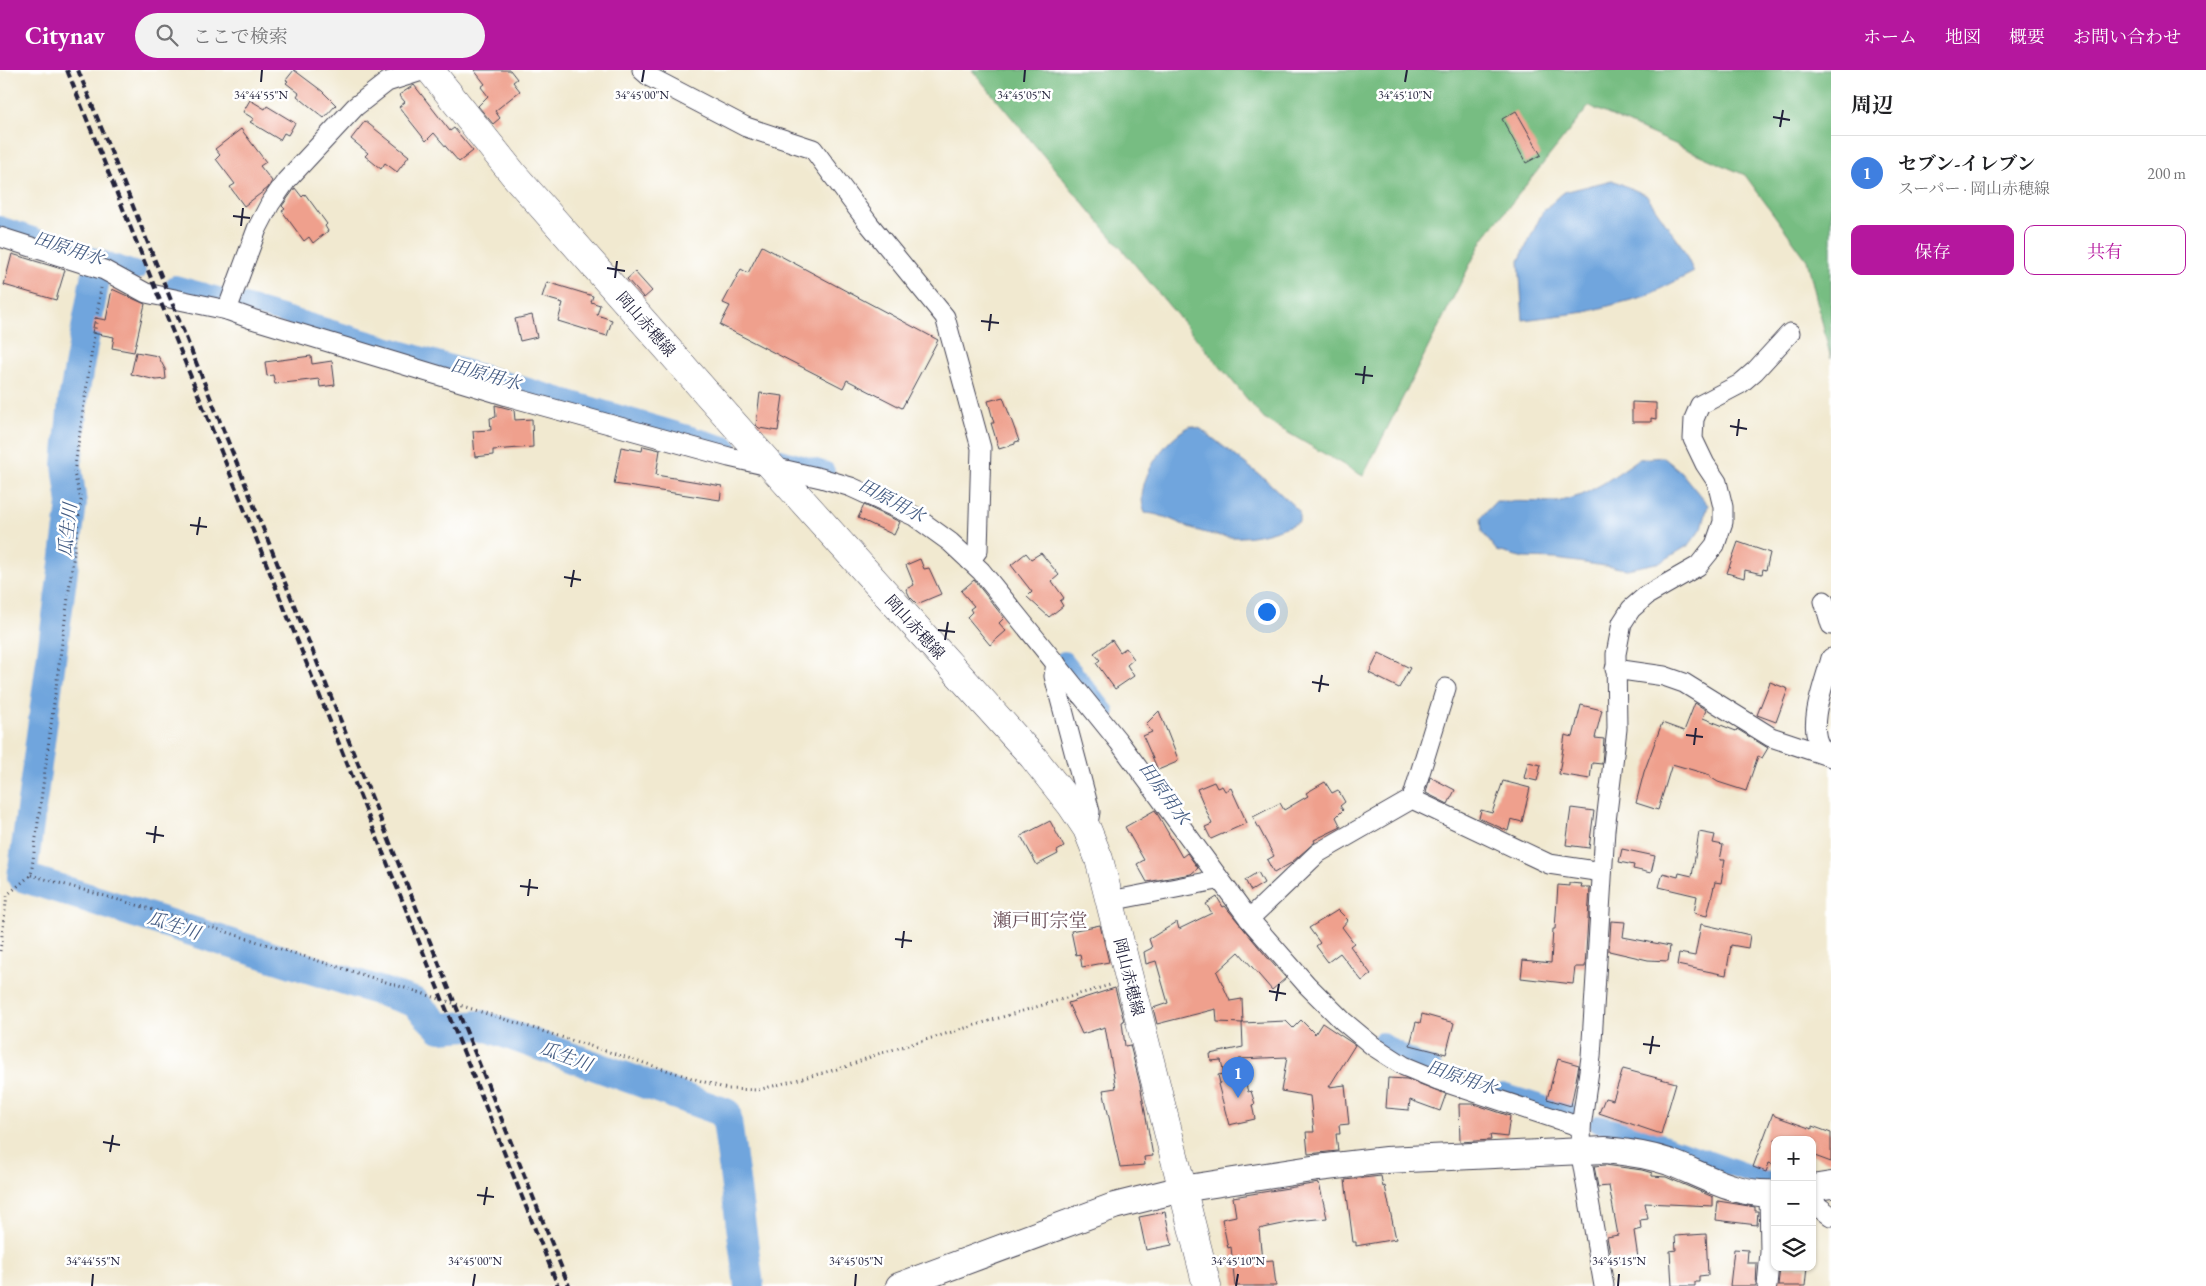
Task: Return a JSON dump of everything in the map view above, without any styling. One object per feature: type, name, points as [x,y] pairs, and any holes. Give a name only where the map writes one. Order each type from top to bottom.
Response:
[{"type":"main road","name":"岡山赤穂線","points":[[430,70],[514,175],[772,467],[1033,757],[1071,805],[1087,829],[1100,859],[1207,1286]]},
{"type":"street","points":[[227,310],[257,229],[286,181],[355,106],[387,82],[425,70]]},
{"type":"street","points":[[642,70],[650,77],[746,127],[813,149],[869,224],[944,317],[982,448],[974,556],[981,571],[1120,742],[1218,877],[1253,915],[1307,986],[1343,1021],[1373,1046],[1404,1066],[1581,1138],[1669,1162],[1713,1182],[1738,1189],[1771,1193]]},
{"type":"street","points":[[0,237],[104,270],[146,293],[227,310],[507,396],[851,487],[914,516],[950,542],[974,556]]},
{"type":"street","points":[[1604,1286],[1581,1138],[1591,1057],[1602,872],[1617,729],[1616,654],[1622,623],[1631,609],[1646,595],[1698,566],[1715,545],[1723,522],[1724,507],[1716,482],[1693,439],[1694,419],[1700,405],[1740,384],[1755,371],[1790,333]]},
{"type":"street","points":[[1824,601],[1831,625]]},
{"type":"street","points":[[1831,658],[1816,713],[1816,732],[1822,748],[1831,756]]},
{"type":"street","points":[[1056,663],[1054,676],[1090,812],[1087,829]]},
{"type":"street","points":[[1615,669],[1664,676],[1684,683],[1771,737],[1831,756]]},
{"type":"street","points":[[1253,915],[1318,853],[1412,799],[1446,688]]},
{"type":"street","points":[[1412,799],[1549,864],[1602,872]]},
{"type":"street","points":[[1110,901],[1212,881],[1218,877]]},
{"type":"street","points":[[899,1286],[1114,1206],[1182,1189],[1318,1168],[1581,1138]]},
{"type":"street","points":[[1816,1187],[1831,1184]]},
{"type":"street","points":[[1816,1205],[1831,1216]]},
{"type":"street","points":[[1767,1286],[1771,1222]]},
{"type":"path","points":[[0,951],[7,895],[31,876],[81,500],[74,473],[104,270]]},
{"type":"path","points":[[31,876],[182,918],[727,1089],[758,1090],[845,1067],[878,1054],[1130,979]]},
{"type":"green space","points":[[972,70],[1831,70],[1831,359],[1807,260],[1745,175],[1589,106],[1483,239],[1363,476],[1264,419]]},
{"type":"water","points":[[1612,180],[1646,195],[1681,245],[1694,272],[1646,296],[1586,312],[1523,320],[1519,261],[1543,211],[1564,192]]},
{"type":"water","points":[[1191,426],[1201,429],[1265,479],[1299,511],[1299,522],[1262,534],[1226,537],[1199,531],[1166,518],[1145,513],[1142,501],[1143,489],[1153,463],[1171,440]]},
{"type":"water","points":[[1663,457],[1680,471],[1708,505],[1702,528],[1689,545],[1661,562],[1627,569],[1556,559],[1524,558],[1497,551],[1482,532],[1481,517],[1496,501],[1557,502],[1582,495],[1604,483],[1639,459]]},
{"type":"building","points":[[294,70],[322,91],[336,105],[324,118],[297,96],[299,93],[286,83],[288,81],[286,80]]},
{"type":"building","points":[[474,70],[510,70],[517,79],[513,82],[520,91],[495,111],[500,118],[493,124],[478,106],[488,96],[481,87],[485,84]]},
{"type":"building","points":[[414,85],[450,131],[454,128],[473,151],[459,162],[434,133],[426,141],[399,107],[405,102],[399,95]]},
{"type":"building","points":[[250,100],[265,109],[267,106],[295,123],[288,135],[284,133],[280,140],[250,122],[254,119],[243,112]]},
{"type":"building","points":[[1516,111],[1541,155],[1526,163],[1502,119]]},
{"type":"building","points":[[365,121],[409,156],[397,172],[385,163],[381,169],[365,156],[368,153],[351,139]]},
{"type":"building","points":[[241,129],[266,162],[260,166],[272,181],[268,188],[244,206],[230,187],[235,184],[216,159],[220,155],[215,149]]},
{"type":"building","points":[[295,188],[302,197],[305,194],[327,224],[325,226],[328,231],[313,243],[309,237],[304,241],[282,211],[285,209],[282,206]]},
{"type":"building","points":[[762,246],[938,340],[902,408],[847,380],[843,388],[720,325],[730,306],[723,303],[741,269],[748,273]]},
{"type":"building","points":[[12,254],[65,270],[56,300],[4,285]]},
{"type":"building","points":[[635,272],[652,291],[644,298],[627,279]]},
{"type":"building","points":[[547,282],[593,296],[591,302],[600,305],[597,315],[612,320],[607,336],[558,321],[563,303],[542,297]]},
{"type":"building","points":[[112,289],[145,304],[134,352],[112,348],[114,337],[92,333],[95,318],[106,320]]},
{"type":"building","points":[[532,315],[537,337],[520,341],[515,319]]},
{"type":"building","points":[[136,352],[158,356],[165,369],[166,379],[156,380],[131,374]]},
{"type":"building","points":[[311,356],[312,364],[332,361],[335,385],[320,387],[319,379],[275,384],[273,375],[267,376],[265,362]]},
{"type":"building","points":[[760,393],[783,396],[778,431],[759,428],[756,425]]},
{"type":"building","points":[[1003,397],[1019,441],[999,449],[991,423],[994,423],[988,401]]},
{"type":"building","points":[[1632,402],[1656,403],[1656,419],[1651,418],[1651,422],[1632,422]]},
{"type":"building","points":[[495,405],[514,410],[515,420],[532,419],[533,447],[493,450],[493,455],[475,457],[473,431],[491,430],[490,418],[496,417]]},
{"type":"building","points":[[643,446],[660,450],[656,475],[722,486],[720,500],[614,484],[621,447],[642,451]]},
{"type":"building","points":[[864,505],[900,522],[894,535],[858,518]]},
{"type":"building","points":[[1738,542],[1770,553],[1766,570],[1763,569],[1762,574],[1745,570],[1744,578],[1727,573]]},
{"type":"building","points":[[1026,553],[1031,559],[1041,553],[1059,575],[1052,581],[1064,598],[1060,601],[1063,606],[1049,617],[1027,597],[1032,592],[1011,565]]},
{"type":"building","points":[[920,559],[924,569],[929,568],[941,594],[917,604],[910,597],[906,589],[914,585],[906,565]]},
{"type":"building","points":[[974,580],[1004,618],[999,623],[1006,631],[990,645],[967,617],[972,612],[970,609],[974,606],[961,591]]},
{"type":"building","points":[[1112,640],[1120,652],[1126,648],[1134,659],[1127,665],[1134,676],[1115,689],[1096,663],[1100,660],[1094,653]]},
{"type":"building","points":[[1379,653],[1410,668],[1399,688],[1369,673]]},
{"type":"building","points":[[1770,682],[1788,689],[1776,722],[1757,715]]},
{"type":"building","points":[[1695,703],[1706,710],[1703,718],[1736,731],[1737,729],[1768,748],[1762,758],[1758,756],[1746,791],[1718,782],[1710,777],[1710,775],[1672,764],[1658,810],[1636,803],[1644,772],[1662,723],[1684,731]]},
{"type":"building","points":[[1581,705],[1602,710],[1595,738],[1604,739],[1602,764],[1592,763],[1590,779],[1559,774],[1565,735],[1573,737]]},
{"type":"building","points":[[1159,711],[1178,759],[1177,762],[1158,770],[1143,736],[1152,732],[1146,724]]},
{"type":"building","points":[[1528,762],[1541,765],[1537,781],[1524,778]]},
{"type":"building","points":[[1430,777],[1455,790],[1448,804],[1426,793]]},
{"type":"building","points":[[1503,781],[1530,788],[1522,822],[1511,819],[1508,831],[1479,818],[1481,810],[1492,813]]},
{"type":"building","points":[[1214,782],[1217,788],[1222,786],[1225,791],[1231,788],[1247,823],[1211,839],[1205,827],[1212,824],[1197,789]]},
{"type":"building","points":[[1325,782],[1332,793],[1338,790],[1345,802],[1340,806],[1343,810],[1336,817],[1341,827],[1314,840],[1315,842],[1291,863],[1274,873],[1267,860],[1274,856],[1253,817],[1280,803],[1284,810],[1308,796],[1306,793]]},
{"type":"building","points":[[1571,808],[1594,811],[1589,848],[1566,845]]},
{"type":"building","points":[[1155,810],[1182,857],[1187,853],[1198,868],[1191,874],[1147,882],[1137,864],[1144,860],[1125,827]]},
{"type":"building","points":[[1050,821],[1064,847],[1057,851],[1058,854],[1037,865],[1021,836]]},
{"type":"building","points":[[1699,832],[1715,835],[1713,843],[1723,845],[1720,860],[1725,860],[1721,883],[1715,882],[1707,916],[1694,913],[1697,896],[1659,887],[1663,873],[1678,877],[1679,873],[1692,876]]},
{"type":"building","points":[[1622,849],[1655,856],[1651,873],[1633,869],[1634,865],[1619,862]]},
{"type":"building","points":[[1258,872],[1264,883],[1251,891],[1245,880]]},
{"type":"building","points":[[1569,883],[1582,884],[1581,887],[1590,887],[1585,967],[1575,967],[1573,984],[1521,978],[1523,960],[1551,963],[1558,885],[1569,886]]},
{"type":"building","points":[[1217,897],[1223,907],[1225,906],[1286,978],[1272,990],[1239,952],[1217,972],[1230,1001],[1242,999],[1243,1023],[1217,1022],[1216,1009],[1157,1024],[1153,1008],[1168,1003],[1156,961],[1146,964],[1144,952],[1152,948],[1149,939],[1177,922],[1179,929],[1212,913],[1206,904]]},
{"type":"building","points":[[1338,910],[1348,920],[1342,927],[1354,943],[1350,946],[1371,974],[1362,981],[1340,953],[1328,962],[1316,946],[1320,943],[1309,928]]},
{"type":"building","points":[[1611,921],[1625,922],[1623,937],[1670,946],[1668,961],[1648,960],[1609,951]]},
{"type":"building","points":[[1701,924],[1750,935],[1748,948],[1731,945],[1726,975],[1677,965],[1679,953],[1695,956]]},
{"type":"building","points":[[1100,925],[1109,962],[1082,967],[1080,954],[1076,955],[1071,931]]},
{"type":"building","points":[[1115,988],[1124,1021],[1122,1022],[1125,1046],[1130,1045],[1140,1084],[1153,1156],[1144,1157],[1145,1165],[1120,1167],[1103,1090],[1116,1088],[1105,1027],[1082,1034],[1068,1003]]},
{"type":"building","points":[[1422,1014],[1454,1023],[1446,1054],[1410,1045],[1416,1022],[1420,1023]]},
{"type":"building","points":[[1301,1020],[1315,1034],[1322,1023],[1355,1045],[1329,1087],[1345,1085],[1349,1124],[1339,1125],[1340,1134],[1336,1134],[1338,1151],[1308,1154],[1306,1132],[1314,1132],[1310,1096],[1281,1091],[1287,1057],[1239,1059],[1248,1092],[1251,1091],[1255,1104],[1252,1105],[1255,1119],[1229,1125],[1218,1084],[1220,1083],[1218,1075],[1224,1074],[1221,1060],[1211,1061],[1210,1054],[1243,1047],[1242,1023],[1286,1021],[1293,1028]]},
{"type":"building","points":[[1558,1059],[1579,1065],[1571,1106],[1547,1099]]},
{"type":"building","points":[[1623,1069],[1676,1083],[1661,1134],[1599,1113],[1605,1098],[1613,1100]]},
{"type":"building","points":[[1388,1078],[1407,1079],[1446,1094],[1440,1111],[1410,1100],[1409,1110],[1386,1108]]},
{"type":"building","points":[[1459,1104],[1474,1104],[1510,1116],[1507,1137],[1490,1135],[1491,1140],[1460,1142]]},
{"type":"building","points":[[1773,1113],[1775,1116],[1812,1129],[1812,1126],[1831,1133],[1831,1162],[1816,1156],[1816,1136],[1771,1136],[1771,1164],[1769,1163],[1766,1172],[1753,1167]]},
{"type":"building","points":[[1605,1165],[1642,1170],[1652,1173],[1652,1176],[1666,1177],[1713,1197],[1713,1206],[1645,1203],[1648,1219],[1640,1220],[1641,1229],[1634,1231],[1638,1258],[1612,1262],[1607,1237],[1618,1235],[1609,1186],[1598,1187],[1594,1166]]},
{"type":"building","points":[[1381,1176],[1383,1187],[1385,1186],[1396,1239],[1356,1246],[1356,1242],[1353,1242],[1345,1180]]},
{"type":"building","points":[[1319,1183],[1327,1218],[1297,1221],[1259,1229],[1262,1261],[1273,1260],[1276,1286],[1235,1286],[1231,1247],[1228,1248],[1222,1219],[1236,1216],[1233,1197]]},
{"type":"building","points":[[1718,1201],[1755,1207],[1755,1211],[1758,1211],[1757,1225],[1716,1220]]},
{"type":"building","points":[[1165,1212],[1172,1245],[1146,1250],[1139,1217]]},
{"type":"building","points":[[1706,1234],[1708,1275],[1699,1276],[1699,1282],[1695,1282],[1695,1286],[1672,1286],[1670,1251],[1676,1250],[1675,1236]]},
{"type":"building","points":[[1734,1249],[1748,1250],[1747,1263],[1757,1263],[1756,1286],[1730,1286]]},
{"type":"building","points":[[1780,1271],[1807,1271],[1805,1286],[1778,1286]]},
{"type":"waterway","name":"田原用水","points":[[0,225],[137,271]]},
{"type":"waterway","name":"瓜生川","points":[[95,279],[73,401],[67,465],[72,504],[22,877],[414,1002],[440,1028],[482,1025],[726,1113],[749,1286]]},
{"type":"waterway","name":"田原用水","points":[[175,284],[218,296]]},
{"type":"waterway","name":"田原用水","points":[[244,303],[728,446]]},
{"type":"waterway","name":"田原用水","points":[[770,455],[826,471]]},
{"type":"waterway","name":"田原用水","points":[[1064,660],[1106,712]]},
{"type":"waterway","name":"田原用水","points":[[1381,1041],[1414,1060],[1433,1068]]},
{"type":"waterway","name":"田原用水","points":[[1503,1092],[1571,1113]]},
{"type":"waterway","name":"田原用水","points":[[1598,1124],[1643,1136],[1768,1181]]},
{"type":"railway","points":[[67,70],[558,1286]]},
{"type":"railway","points":[[78,70],[569,1286]]},
{"type":"place","name":"セブン-イレブン","points":[[1238,1098]]},
{"type":"district","name":"瀬戸町宗堂","points":[[1040,920]]}]
